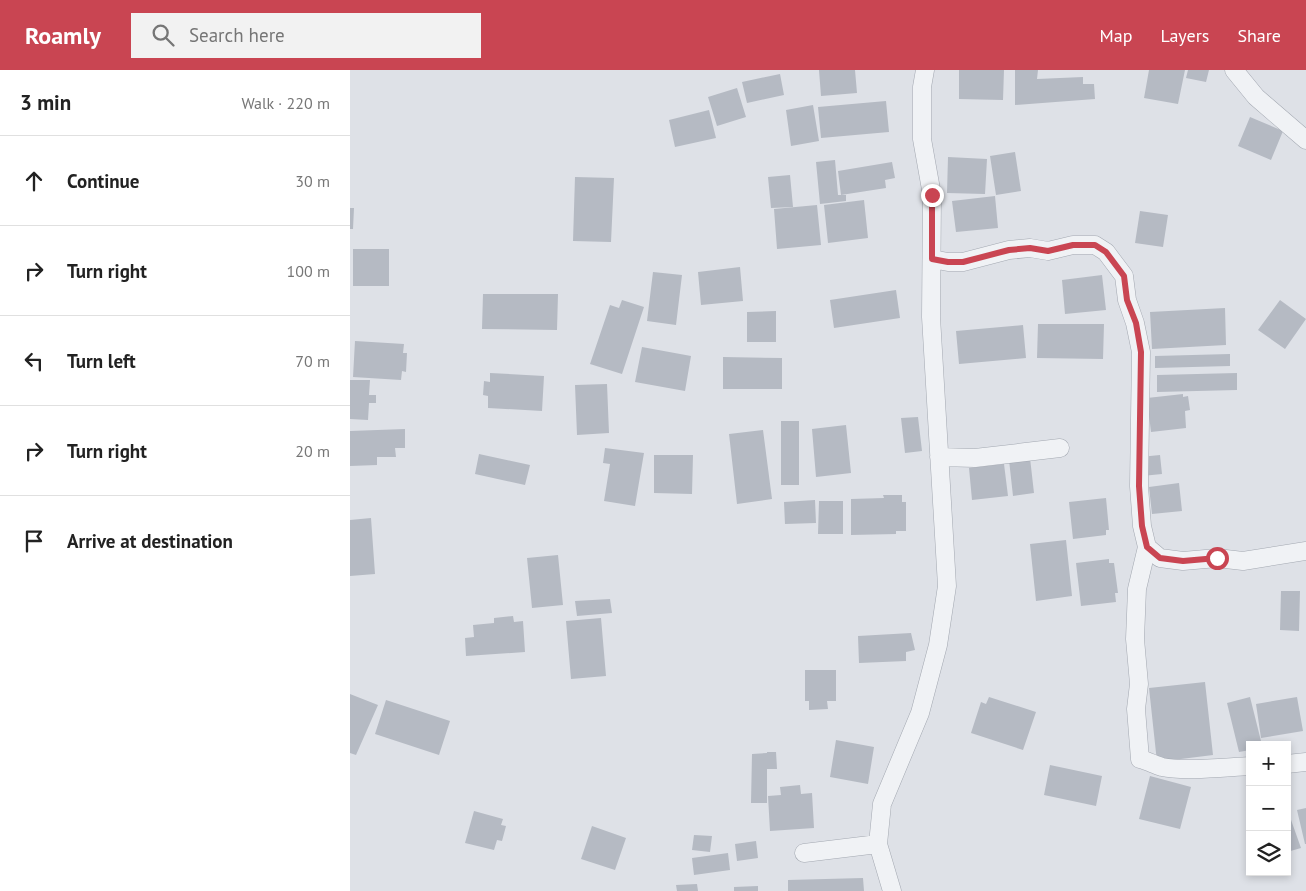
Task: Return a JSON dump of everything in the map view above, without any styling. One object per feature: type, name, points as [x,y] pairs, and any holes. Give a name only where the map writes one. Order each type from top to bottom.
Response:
[{"type":"street","points":[[892,891],[878,844],[882,804],[920,713],[938,646],[947,586],[931,318],[932,195],[922,139],[922,87],[925,70]]},
{"type":"street","points":[[1234,70],[1256,98],[1306,140]]},
{"type":"street","points":[[932,259],[963,262],[1009,250],[1030,248],[1048,251],[1073,245],[1095,245],[1106,252],[1124,276],[1127,300],[1136,323],[1141,352],[1139,486],[1142,526],[1147,547],[1136,589],[1135,640],[1139,684],[1136,709],[1140,759],[1156,763],[1162,767],[1246,766]]},
{"type":"street","points":[[939,457],[975,458],[1060,448]]},
{"type":"street","points":[[1147,547],[1160,558],[1183,561],[1217,558],[1243,561],[1306,551]]},
{"type":"street","points":[[1291,764],[1306,762]]},
{"type":"street","points":[[804,853],[878,844]]},
{"type":"building","points":[[819,70],[855,70],[857,93],[821,96]]},
{"type":"building","points":[[959,70],[1004,70],[1003,100],[959,99]]},
{"type":"building","points":[[1015,70],[1038,70],[1037,79],[1083,77],[1083,84],[1094,84],[1095,99],[1015,105]]},
{"type":"building","points":[[1149,70],[1185,70],[1178,104],[1144,98]]},
{"type":"building","points":[[1188,70],[1209,70],[1206,82],[1186,78]]},
{"type":"building","points":[[780,74],[784,95],[747,103],[742,82]]},
{"type":"building","points":[[737,88],[746,117],[717,126],[708,97]]},
{"type":"building","points":[[886,101],[889,132],[821,138],[818,107]]},
{"type":"building","points":[[813,105],[819,141],[791,146],[786,110]]},
{"type":"building","points":[[709,110],[716,138],[675,147],[669,120]]},
{"type":"building","points":[[1250,117],[1283,131],[1271,160],[1238,146]]},
{"type":"building","points":[[1015,152],[1021,191],[996,195],[990,156]]},
{"type":"building","points":[[948,157],[987,159],[985,194],[947,193]]},
{"type":"building","points":[[835,160],[838,195],[846,195],[846,201],[820,204],[816,162]]},
{"type":"building","points":[[892,162],[895,178],[885,180],[886,188],[841,195],[838,171]]},
{"type":"building","points":[[790,175],[793,207],[771,208],[768,177]]},
{"type":"building","points":[[575,177],[614,178],[611,242],[573,241]]},
{"type":"building","points":[[995,196],[998,228],[956,232],[952,201]]},
{"type":"building","points":[[864,200],[868,238],[828,243],[824,205]]},
{"type":"building","points":[[817,205],[821,245],[777,249],[774,209]]},
{"type":"building","points":[[350,208],[354,208],[353,229],[350,229]]},
{"type":"building","points":[[1140,211],[1168,215],[1163,247],[1135,243]]},
{"type":"building","points":[[353,249],[389,249],[389,286],[353,286]]},
{"type":"building","points":[[740,267],[743,301],[701,305],[698,272]]},
{"type":"building","points":[[653,272],[682,275],[676,325],[647,321]]},
{"type":"building","points":[[1102,275],[1106,310],[1065,314],[1062,280]]},
{"type":"building","points":[[896,290],[900,318],[834,328],[830,300]]},
{"type":"building","points":[[483,294],[558,294],[557,330],[482,329]]},
{"type":"building","points":[[622,300],[644,307],[622,374],[590,364],[610,305],[619,308]]},
{"type":"building","points":[[1280,300],[1306,319],[1285,349],[1258,330]]},
{"type":"building","points":[[1225,308],[1226,345],[1152,349],[1150,312]]},
{"type":"building","points":[[776,311],[776,342],[747,342],[747,312]]},
{"type":"building","points":[[1038,324],[1104,324],[1103,359],[1037,358]]},
{"type":"building","points":[[1023,325],[1026,358],[959,364],[956,331]]},
{"type":"building","points":[[355,341],[404,344],[403,353],[407,353],[406,372],[402,371],[401,380],[353,377]]},
{"type":"building","points":[[642,347],[691,356],[685,391],[635,382]]},
{"type":"building","points":[[1230,354],[1230,366],[1155,368],[1155,356]]},
{"type":"building","points":[[723,357],[782,358],[782,389],[723,389]]},
{"type":"building","points":[[490,373],[544,376],[542,411],[488,408],[488,396],[483,395],[484,381],[490,382]]},
{"type":"building","points":[[1237,373],[1237,390],[1157,392],[1157,375]]},
{"type":"building","points":[[350,380],[370,380],[369,395],[376,395],[376,403],[369,403],[368,420],[350,419]]},
{"type":"building","points":[[607,384],[609,433],[577,435],[575,385]]},
{"type":"building","points":[[1183,394],[1183,397],[1188,396],[1190,410],[1185,411],[1186,428],[1151,432],[1147,398]]},
{"type":"building","points":[[918,417],[922,451],[905,453],[901,418]]},
{"type":"building","points":[[781,421],[799,421],[799,485],[781,485]]},
{"type":"building","points":[[846,425],[851,473],[816,477],[812,429]]},
{"type":"building","points":[[405,429],[405,448],[395,448],[396,457],[377,457],[377,465],[350,466],[350,431]]},
{"type":"building","points":[[763,430],[772,499],[737,504],[729,434]]},
{"type":"building","points":[[605,448],[644,453],[635,506],[604,501],[610,464],[603,463]]},
{"type":"building","points":[[479,454],[530,465],[525,485],[475,474]]},
{"type":"building","points":[[654,455],[693,455],[692,494],[654,493]]},
{"type":"building","points":[[1160,455],[1162,474],[1142,476],[1140,457]]},
{"type":"building","points":[[1030,458],[1034,493],[1013,496],[1009,460]]},
{"type":"building","points":[[1004,464],[1008,496],[972,500],[969,468]]},
{"type":"building","points":[[1179,483],[1182,511],[1152,514],[1149,487]]},
{"type":"building","points":[[883,495],[902,495],[902,502],[906,502],[906,531],[896,531],[896,534],[851,535],[851,499],[884,498]]},
{"type":"building","points":[[1106,498],[1109,530],[1106,530],[1106,535],[1073,539],[1069,502]]},
{"type":"building","points":[[815,500],[816,523],[785,524],[784,502]]},
{"type":"building","points":[[819,501],[843,501],[843,534],[818,534]]},
{"type":"building","points":[[371,518],[375,574],[350,576],[350,520]]},
{"type":"building","points":[[1066,540],[1072,596],[1036,601],[1030,544]]},
{"type":"building","points":[[558,555],[563,605],[532,608],[527,558]]},
{"type":"building","points":[[1109,559],[1109,563],[1114,563],[1118,593],[1115,593],[1116,602],[1081,606],[1076,563]]},
{"type":"building","points":[[1281,591],[1300,591],[1299,631],[1280,630]]},
{"type":"building","points":[[610,599],[612,613],[577,616],[575,601]]},
{"type":"building","points":[[513,616],[514,622],[523,621],[525,652],[466,656],[465,638],[474,637],[473,625],[494,623],[494,618]]},
{"type":"building","points":[[601,618],[606,676],[571,679],[566,621]]},
{"type":"building","points":[[911,633],[915,650],[906,652],[906,661],[859,663],[858,636]]},
{"type":"building","points":[[805,670],[836,670],[836,701],[827,701],[828,709],[809,710],[809,701],[805,701]]},
{"type":"building","points":[[1205,682],[1213,755],[1157,762],[1149,688]]},
{"type":"building","points":[[350,694],[378,705],[356,755],[350,753]]},
{"type":"building","points":[[989,697],[1036,712],[1023,750],[971,733],[981,702],[986,704]]},
{"type":"building","points":[[1250,697],[1261,741],[1246,741],[1246,751],[1239,752],[1227,703]]},
{"type":"building","points":[[1297,697],[1303,731],[1261,738],[1256,704]]},
{"type":"building","points":[[386,700],[450,721],[439,755],[375,734]]},
{"type":"building","points":[[836,740],[874,747],[868,784],[830,777]]},
{"type":"building","points":[[776,752],[777,769],[767,769],[767,803],[751,803],[752,754]]},
{"type":"building","points":[[1050,765],[1102,776],[1096,806],[1044,795]]},
{"type":"building","points":[[1150,776],[1191,787],[1180,829],[1139,819]]},
{"type":"building","points":[[800,785],[801,794],[812,793],[814,828],[770,831],[768,796],[781,795],[780,787]]},
{"type":"building","points":[[1306,808],[1306,844],[1305,844],[1297,810]]},
{"type":"building","points":[[474,811],[503,819],[501,825],[506,826],[502,841],[497,840],[494,850],[465,843]]},
{"type":"building","points":[[1291,820],[1301,848],[1291,851]]},
{"type":"building","points":[[592,826],[626,838],[615,870],[581,859]]},
{"type":"building","points":[[694,835],[712,836],[710,852],[692,850]]},
{"type":"building","points":[[756,841],[758,858],[737,861],[735,844]]},
{"type":"building","points":[[728,853],[730,870],[694,875],[692,858]]},
{"type":"building","points":[[863,878],[864,891],[788,891],[788,880]]},
{"type":"building","points":[[697,884],[698,891],[677,891],[676,885]]},
{"type":"building","points":[[758,886],[758,891],[734,891],[734,887]]},
{"type":"route","points":[[932,195],[932,259],[963,262],[1009,250],[1030,248],[1048,251],[1073,245],[1095,245],[1106,252],[1113,260],[1124,276],[1127,300],[1136,323],[1141,352],[1139,486],[1142,526],[1147,547],[1160,558],[1183,561],[1217,558]]}]
